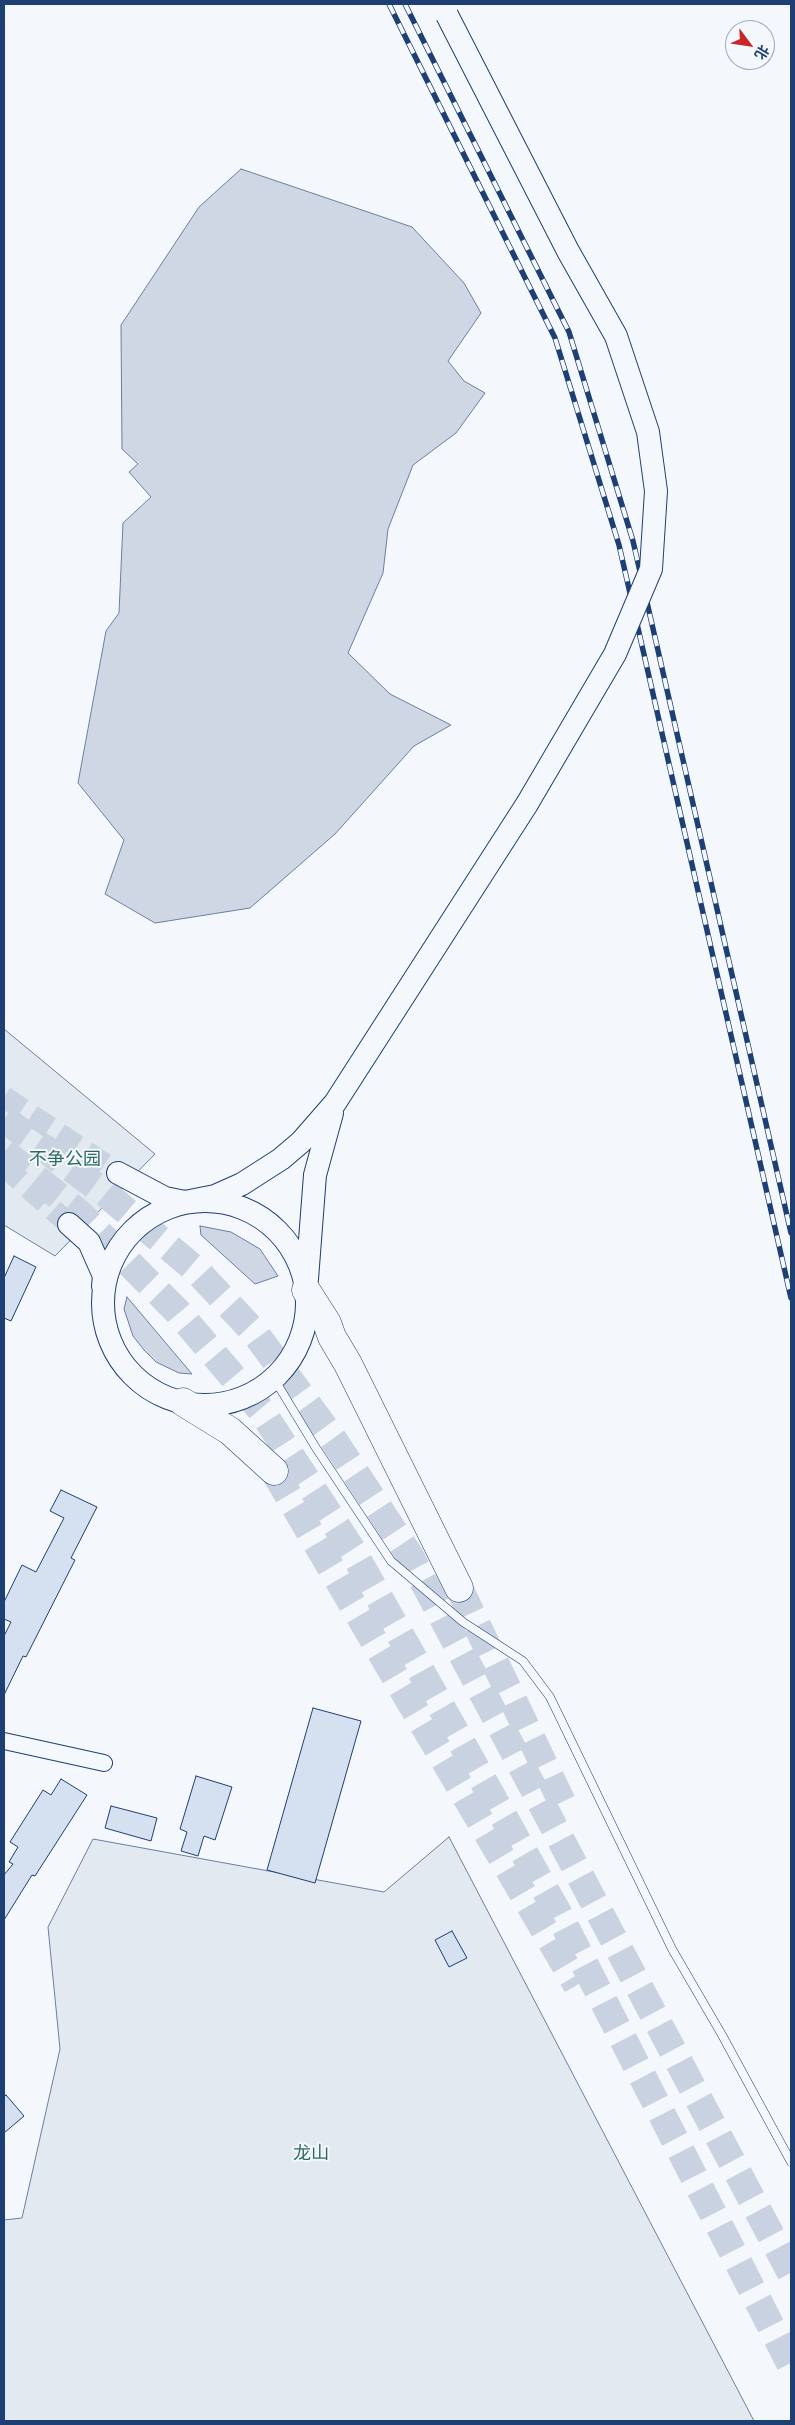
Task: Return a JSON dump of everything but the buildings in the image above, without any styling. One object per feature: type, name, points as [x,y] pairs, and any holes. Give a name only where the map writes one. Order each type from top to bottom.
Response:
[{"type":"highway","points":[[306,1290],[327,1323],[332,1337],[348,1364],[459,1588]]},
{"type":"highway","points":[[183,1402],[230,1431],[274,1472]]},
{"type":"street","points":[[103,1289],[113,1257],[133,1230],[153,1215],[185,1202],[215,1196],[242,1184],[281,1159],[321,1121],[335,1103],[527,804],[615,654],[651,569],[656,492],[648,432],[616,336],[568,251],[444,10]]},
{"type":"street","points":[[69,1224],[89,1242],[104,1276],[104,1318],[109,1338],[126,1368],[139,1382],[158,1393],[183,1402],[216,1404],[251,1394],[287,1363],[296,1346],[305,1321],[315,1175],[335,1103]]},
{"type":"street","points":[[118,1173],[165,1198],[185,1202],[209,1200],[225,1202],[244,1208],[274,1227],[295,1255],[306,1290]]},
{"type":"street","points":[[4,1741],[104,1763]]},
{"type":"lane","points":[[273,1377],[316,1448],[391,1561],[463,1622],[523,1661],[550,1697],[672,1949],[722,2035],[791,2162]]},
{"type":"green space","name":"不争公园","points":[[4,1029],[155,1154],[55,1256],[4,1225]]},
{"type":"green space","name":"龙山","points":[[449,1837],[754,2421],[4,2421],[4,2220],[22,2218],[60,2049],[48,1927],[93,1839],[384,1892]]},
{"type":"shaded area","points":[[241,169],[412,227],[464,283],[481,313],[448,361],[464,381],[485,393],[456,433],[413,465],[388,529],[383,573],[348,653],[390,694],[451,725],[414,746],[335,834],[250,908],[155,923],[105,894],[124,840],[78,783],[106,631],[119,613],[123,523],[151,497],[129,472],[138,464],[122,449],[121,325],[199,207]]},
{"type":"shaded area","points":[[200,1226],[231,1232],[260,1249],[278,1276],[255,1284],[201,1235]]},
{"type":"shaded area","points":[[127,1297],[192,1374],[179,1373],[156,1362],[144,1350],[133,1336],[124,1309]]},
{"type":"tunnel","points":[[4,1097],[118,1173]]},
{"type":"tunnel","points":[[4,1119],[105,1193],[197,1271],[255,1333],[333,1439],[410,1556],[791,2273]]},
{"type":"tunnel","points":[[4,1152],[78,1212],[178,1312],[261,1410],[352,1550],[557,1911],[791,2365]]},
{"type":"tunnel","points":[[4,1166],[69,1224]]},
{"type":"tunnel","points":[[274,1471],[577,1985]]},
{"type":"tunnel","points":[[459,1588],[562,1802]]},
{"type":"railway","points":[[389,4],[555,338],[619,545],[791,1298]]},
{"type":"railway","points":[[405,4],[569,332],[633,541],[791,1233]]}]
